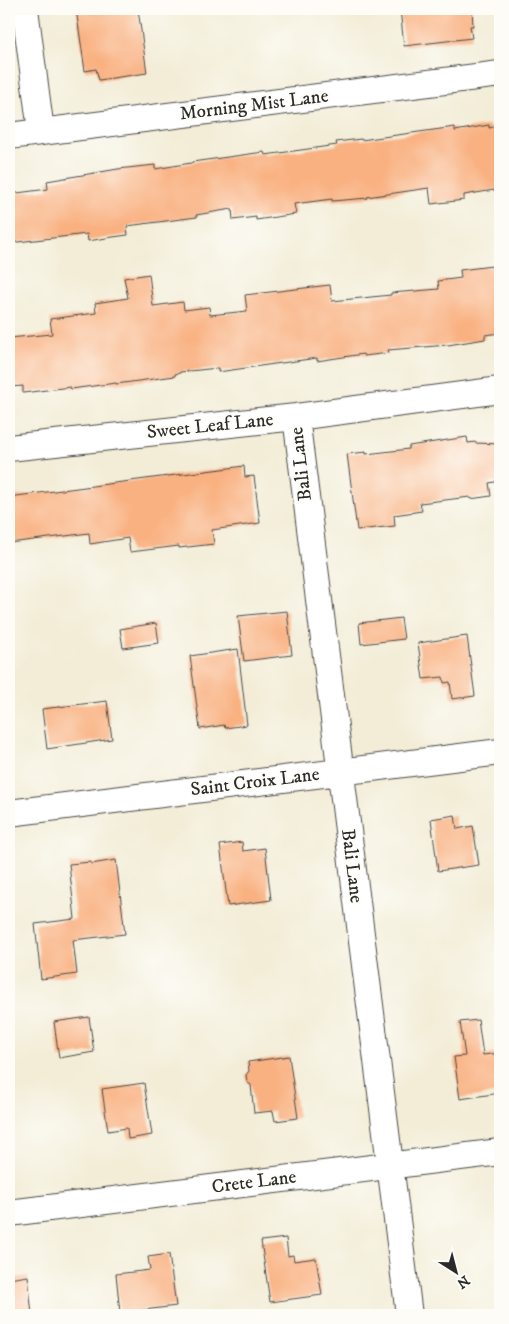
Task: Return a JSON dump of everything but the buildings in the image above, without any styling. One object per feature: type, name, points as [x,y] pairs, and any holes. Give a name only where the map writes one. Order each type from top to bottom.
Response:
[{"type":"street","points":[[24,9],[41,131]]},
{"type":"street","name":"Morning Mist Lane","points":[[9,136],[500,74]]},
{"type":"street","name":"Sweet Leaf Lane","points":[[9,448],[296,417],[500,390]]},
{"type":"street","name":"Bali Lane","points":[[296,417],[409,1315]]},
{"type":"street","name":"Saint Croix Lane","points":[[9,813],[500,752]]},
{"type":"street","name":"Crete Lane","points":[[9,1213],[500,1152]]}]
